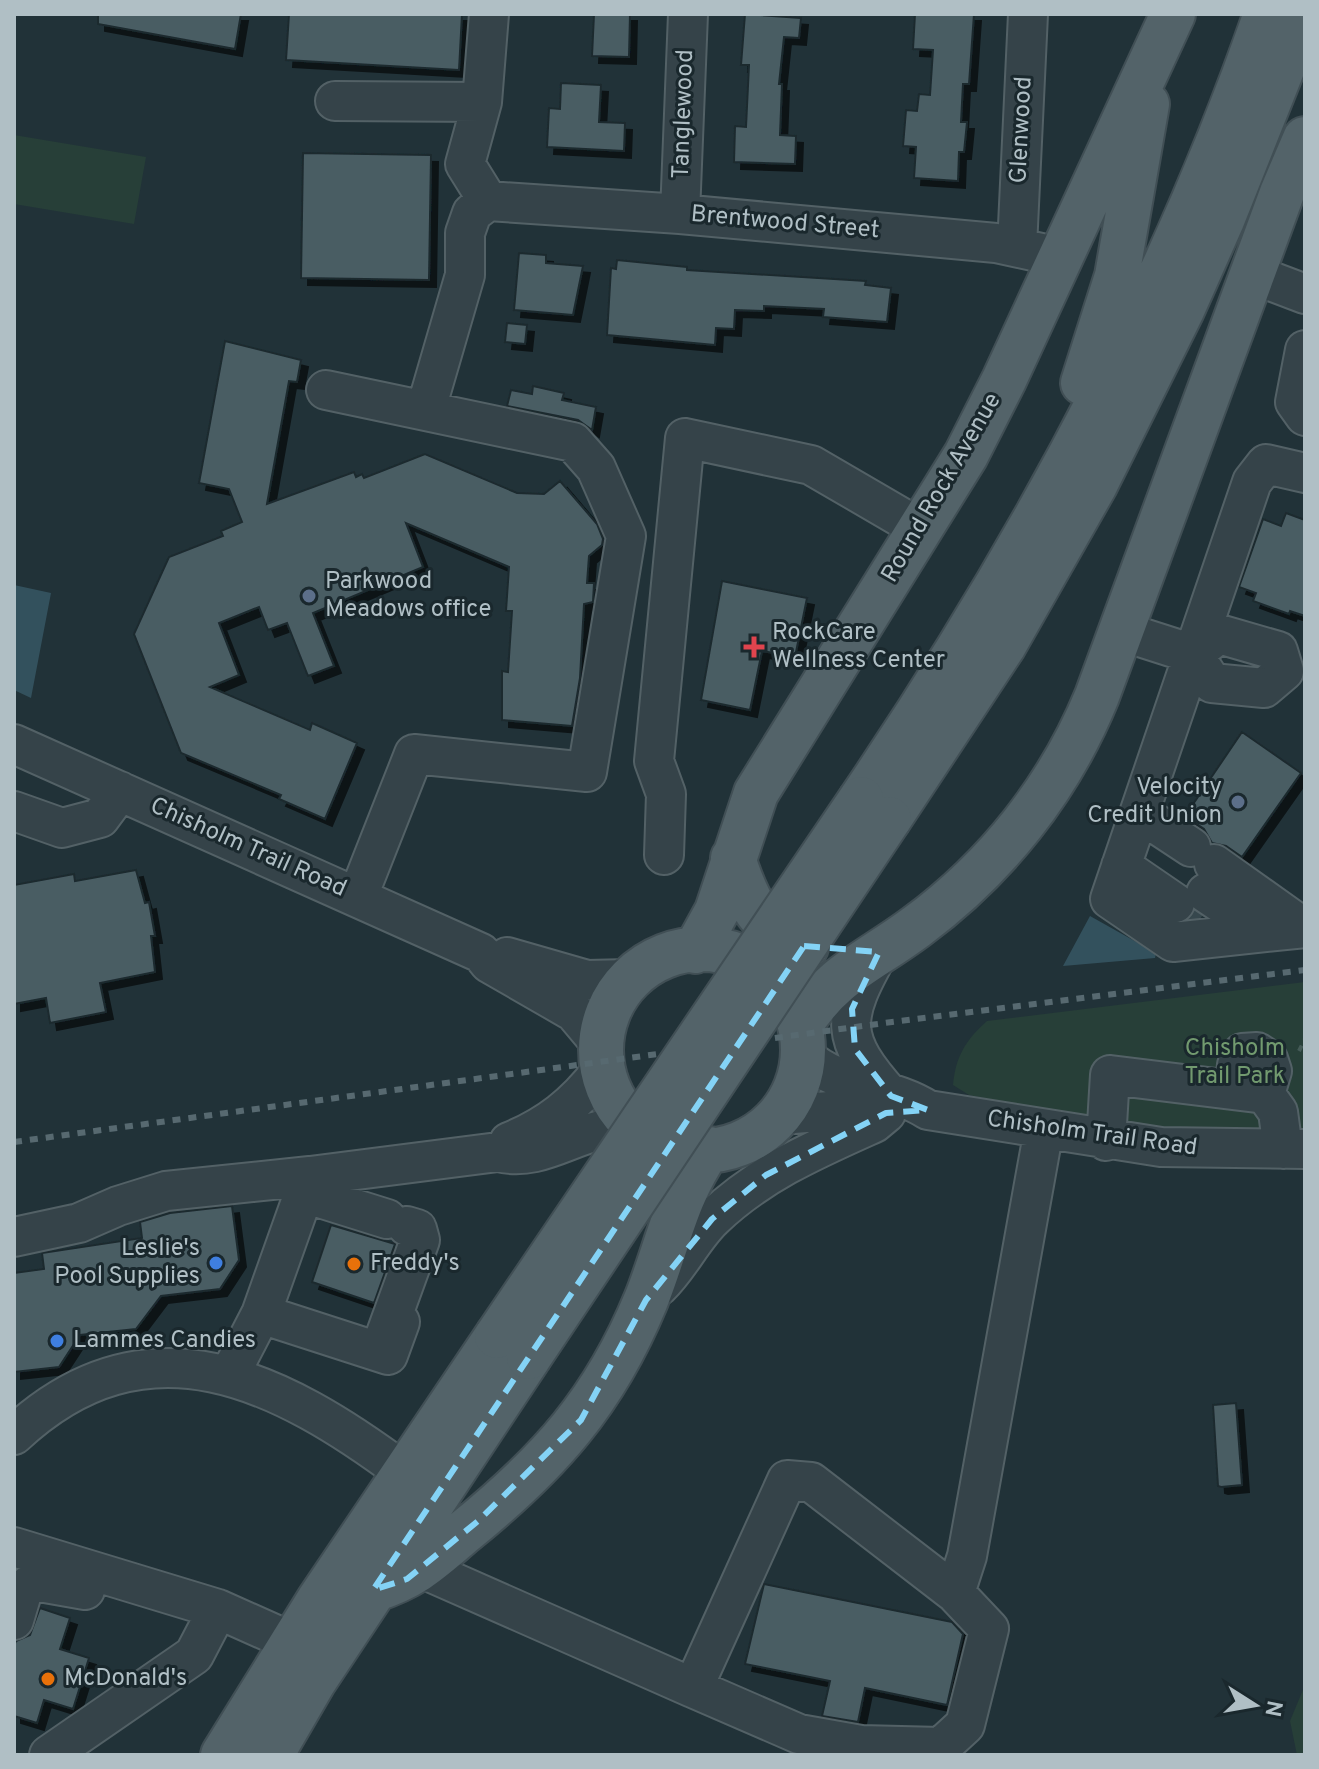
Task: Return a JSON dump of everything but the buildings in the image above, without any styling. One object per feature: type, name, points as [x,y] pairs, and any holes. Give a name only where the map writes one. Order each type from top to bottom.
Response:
[{"type":"main road","name":"Round Rock Avenue","points":[[695,951],[717,911],[756,793],[966,455],[1004,380],[1173,14]]},
{"type":"main road","points":[[875,809],[956,658],[1081,438],[1149,304],[1191,208],[1266,14]]},
{"type":"main road","points":[[285,1745],[513,1346],[875,809],[1004,645],[1095,485],[1205,259],[1304,14]]},
{"type":"main road","points":[[1081,438],[1083,380],[1117,276],[1146,120],[1151,62]]},
{"type":"main road","points":[[803,1040],[783,990],[758,968],[728,954],[695,951],[655,961],[629,979],[610,1006],[600,1057],[614,1100],[640,1129],[657,1139],[683,1148],[709,1149],[748,1139],[781,1115],[797,1089],[803,1040],[835,981],[953,898],[984,870],[1042,797],[1087,719],[1305,139]]},
{"type":"main road","points":[[733,858],[744,892],[758,916],[780,937],[810,949],[835,953],[879,952]]},
{"type":"main road","points":[[373,1590],[407,1579],[517,1487],[561,1444],[610,1375],[646,1300],[683,1188],[709,1149]]},
{"type":"main road","points":[[223,1755],[292,1642],[405,1473],[513,1346]]},
{"type":"main road","points":[[203,1755],[242,1702],[265,1684]]},
{"type":"street","points":[[426,409],[465,275],[465,233],[472,213],[498,201],[465,164],[482,102],[489,14]]},
{"type":"street","name":"Tanglewood","points":[[680,214],[688,14]]},
{"type":"street","name":"Glenwood","points":[[1017,247],[1028,14]]},
{"type":"street","points":[[335,101],[482,102]]},
{"type":"street","name":"Brentwood Street","points":[[498,201],[680,214],[1017,247],[1060,257]]},
{"type":"street","points":[[1252,274],[1305,294]]},
{"type":"street","points":[[1305,350],[1295,402],[1305,416]]},
{"type":"street","points":[[326,390],[573,442],[596,468],[626,536],[587,772],[414,754],[358,896]]},
{"type":"street","points":[[664,855],[666,794],[654,761],[685,438],[811,465],[921,529]]},
{"type":"street","points":[[1127,850],[1223,902],[1173,942],[1127,850],[1252,482],[1266,464],[1305,473]]},
{"type":"street","points":[[1121,631],[1193,654],[1212,683],[1264,688],[1295,673]]},
{"type":"street","name":"Chisholm Trail Road","points":[[14,744],[481,953],[493,953],[587,980],[629,979]]},
{"type":"street","points":[[14,838],[100,818],[120,791]]},
{"type":"street","points":[[14,811],[62,828]]},
{"type":"street","points":[[646,1300],[670,1276],[696,1237],[734,1199],[766,1175],[874,1123],[888,1105],[855,1049],[850,1028],[860,985],[879,952]]},
{"type":"street","name":"Chisholm Trail Road","points":[[481,953],[489,963],[574,1012],[600,1057]]},
{"type":"street","name":"Chisholm Trail Road","points":[[803,1040],[843,1081],[910,1115],[928,1110],[1106,1141],[1213,1150],[1294,1149]]},
{"type":"street","points":[[14,1237],[79,1223],[118,1206],[166,1191],[307,1184],[498,1152],[562,1114],[600,1057]]},
{"type":"street","points":[[1106,1141],[1110,1075],[1250,1092],[1278,1112],[1294,1149]]},
{"type":"street","name":"Chisholm Trail Road","points":[[781,1115],[888,1105]]},
{"type":"street","points":[[498,1152],[510,1155],[543,1150],[604,1126],[640,1129]]},
{"type":"street","points":[[955,1593],[967,1556],[1044,1129]]},
{"type":"street","points":[[261,1314],[390,1337],[420,1240],[417,1229],[307,1184]]},
{"type":"street","points":[[230,1374],[261,1314],[307,1184]]},
{"type":"street","points":[[22,1421],[81,1385],[120,1372],[199,1368],[230,1374],[316,1414],[405,1473]]},
{"type":"street","points":[[421,1568],[693,1688],[799,1734],[861,1745],[941,1747],[965,1725],[989,1629],[955,1593],[811,1482],[787,1480],[693,1688]]},
{"type":"street","points":[[14,1547],[212,1620]]},
{"type":"street","points":[[14,1620],[23,1590],[34,1581],[52,1582],[292,1642]]},
{"type":"street","points":[[49,1755],[194,1655],[212,1620]]},
{"type":"highlighted area","points":[[804,946],[879,952],[852,1009],[855,1049],[891,1096],[928,1110],[886,1113],[766,1175],[712,1219],[646,1300],[581,1420],[478,1521],[407,1579],[373,1590]]},
{"type":"green space","points":[[14,135],[146,157],[134,224],[14,204]]},
{"type":"green space","name":"Chisholm Trail Park","points":[[1305,982],[1305,1135],[1115,1126],[969,1095],[953,1085],[963,1050],[987,1021]]},
{"type":"green space","points":[[1305,1685],[1305,1755],[1297,1755],[1290,1721]]},
{"type":"water","points":[[14,585],[51,593],[31,698],[14,690]]},
{"type":"water","points":[[1090,916],[1156,953],[1155,958],[1063,966]]},
{"type":"tunnel","points":[[1175,903],[1200,919]]},
{"type":"railway","points":[[14,1142],[892,1022],[1305,970]]},
{"type":"place","name":"Parkwood Meadows office","points":[[309,596]]},
{"type":"place","name":"RockCare Wellness Center","points":[[754,647]]},
{"type":"place","name":"Velocity Credit Union","points":[[1238,802]]},
{"type":"place","name":"Leslie's Pool Supplies","points":[[216,1263]]},
{"type":"place","name":"Freddy's","points":[[354,1264]]},
{"type":"place","name":"Lammes Candies","points":[[57,1341]]},
{"type":"place","name":"McDonald's","points":[[48,1679]]}]
